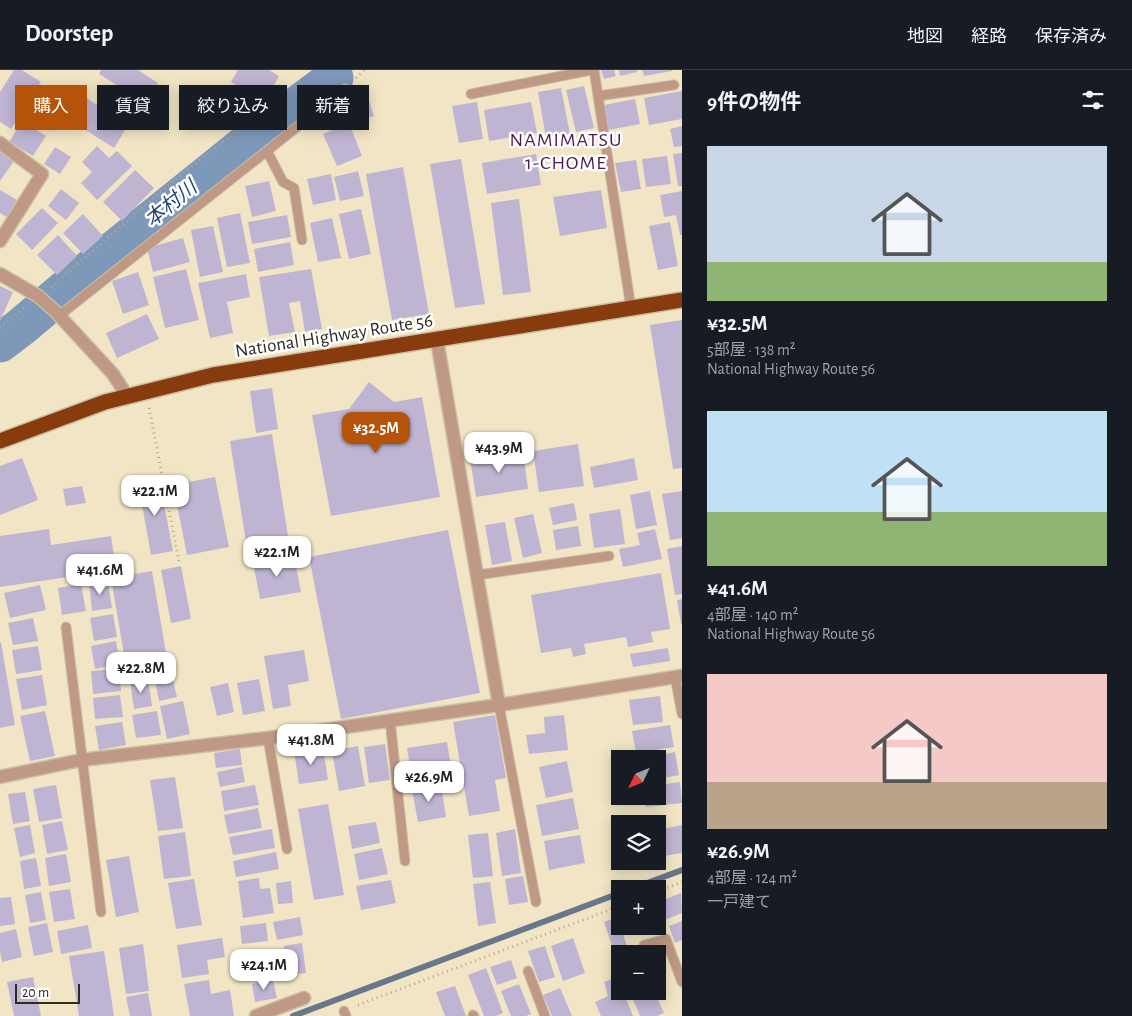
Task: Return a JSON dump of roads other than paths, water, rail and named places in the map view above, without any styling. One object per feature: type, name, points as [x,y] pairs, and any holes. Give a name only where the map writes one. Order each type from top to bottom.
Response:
[{"type":"highway","name":"National Highway Route 56","points":[[0,441],[105,402],[213,375],[682,300]]},
{"type":"street","points":[[0,143],[42,174],[0,241]]},
{"type":"street","points":[[0,274],[41,298],[58,313],[113,374],[127,396]]},
{"type":"street","points":[[437,340],[499,705]]},
{"type":"street","points":[[0,777],[81,760],[268,738],[678,677]]},
{"type":"street","points":[[256,1016],[304,998]]},
{"type":"lane","points":[[471,94],[592,70],[598,96],[631,308]]},
{"type":"lane","points":[[598,96],[674,85]]},
{"type":"lane","points":[[58,313],[297,127]]},
{"type":"lane","points":[[266,151],[283,182],[294,188],[302,240]]},
{"type":"lane","points":[[477,575],[609,556]]},
{"type":"lane","points":[[66,627],[101,912]]},
{"type":"lane","points":[[678,677],[682,714]]},
{"type":"lane","points":[[499,705],[536,902]]},
{"type":"lane","points":[[390,720],[405,861]]},
{"type":"lane","points":[[268,738],[287,849]]},
{"type":"lane","points":[[644,945],[666,939],[682,982]]},
{"type":"lane","points":[[528,971],[545,1016]]},
{"type":"waterway","name":"本村川","points":[[334,78],[345,70]]},
{"type":"waterway","name":"本村川","points":[[0,343],[246,144],[334,78]]},
{"type":"waterway","points":[[655,880],[682,870]]},
{"type":"waterway","points":[[293,1016],[611,896]]},
{"type":"district","name":"NAMIMATSU 1-CHOME","points":[[566,152]]}]
